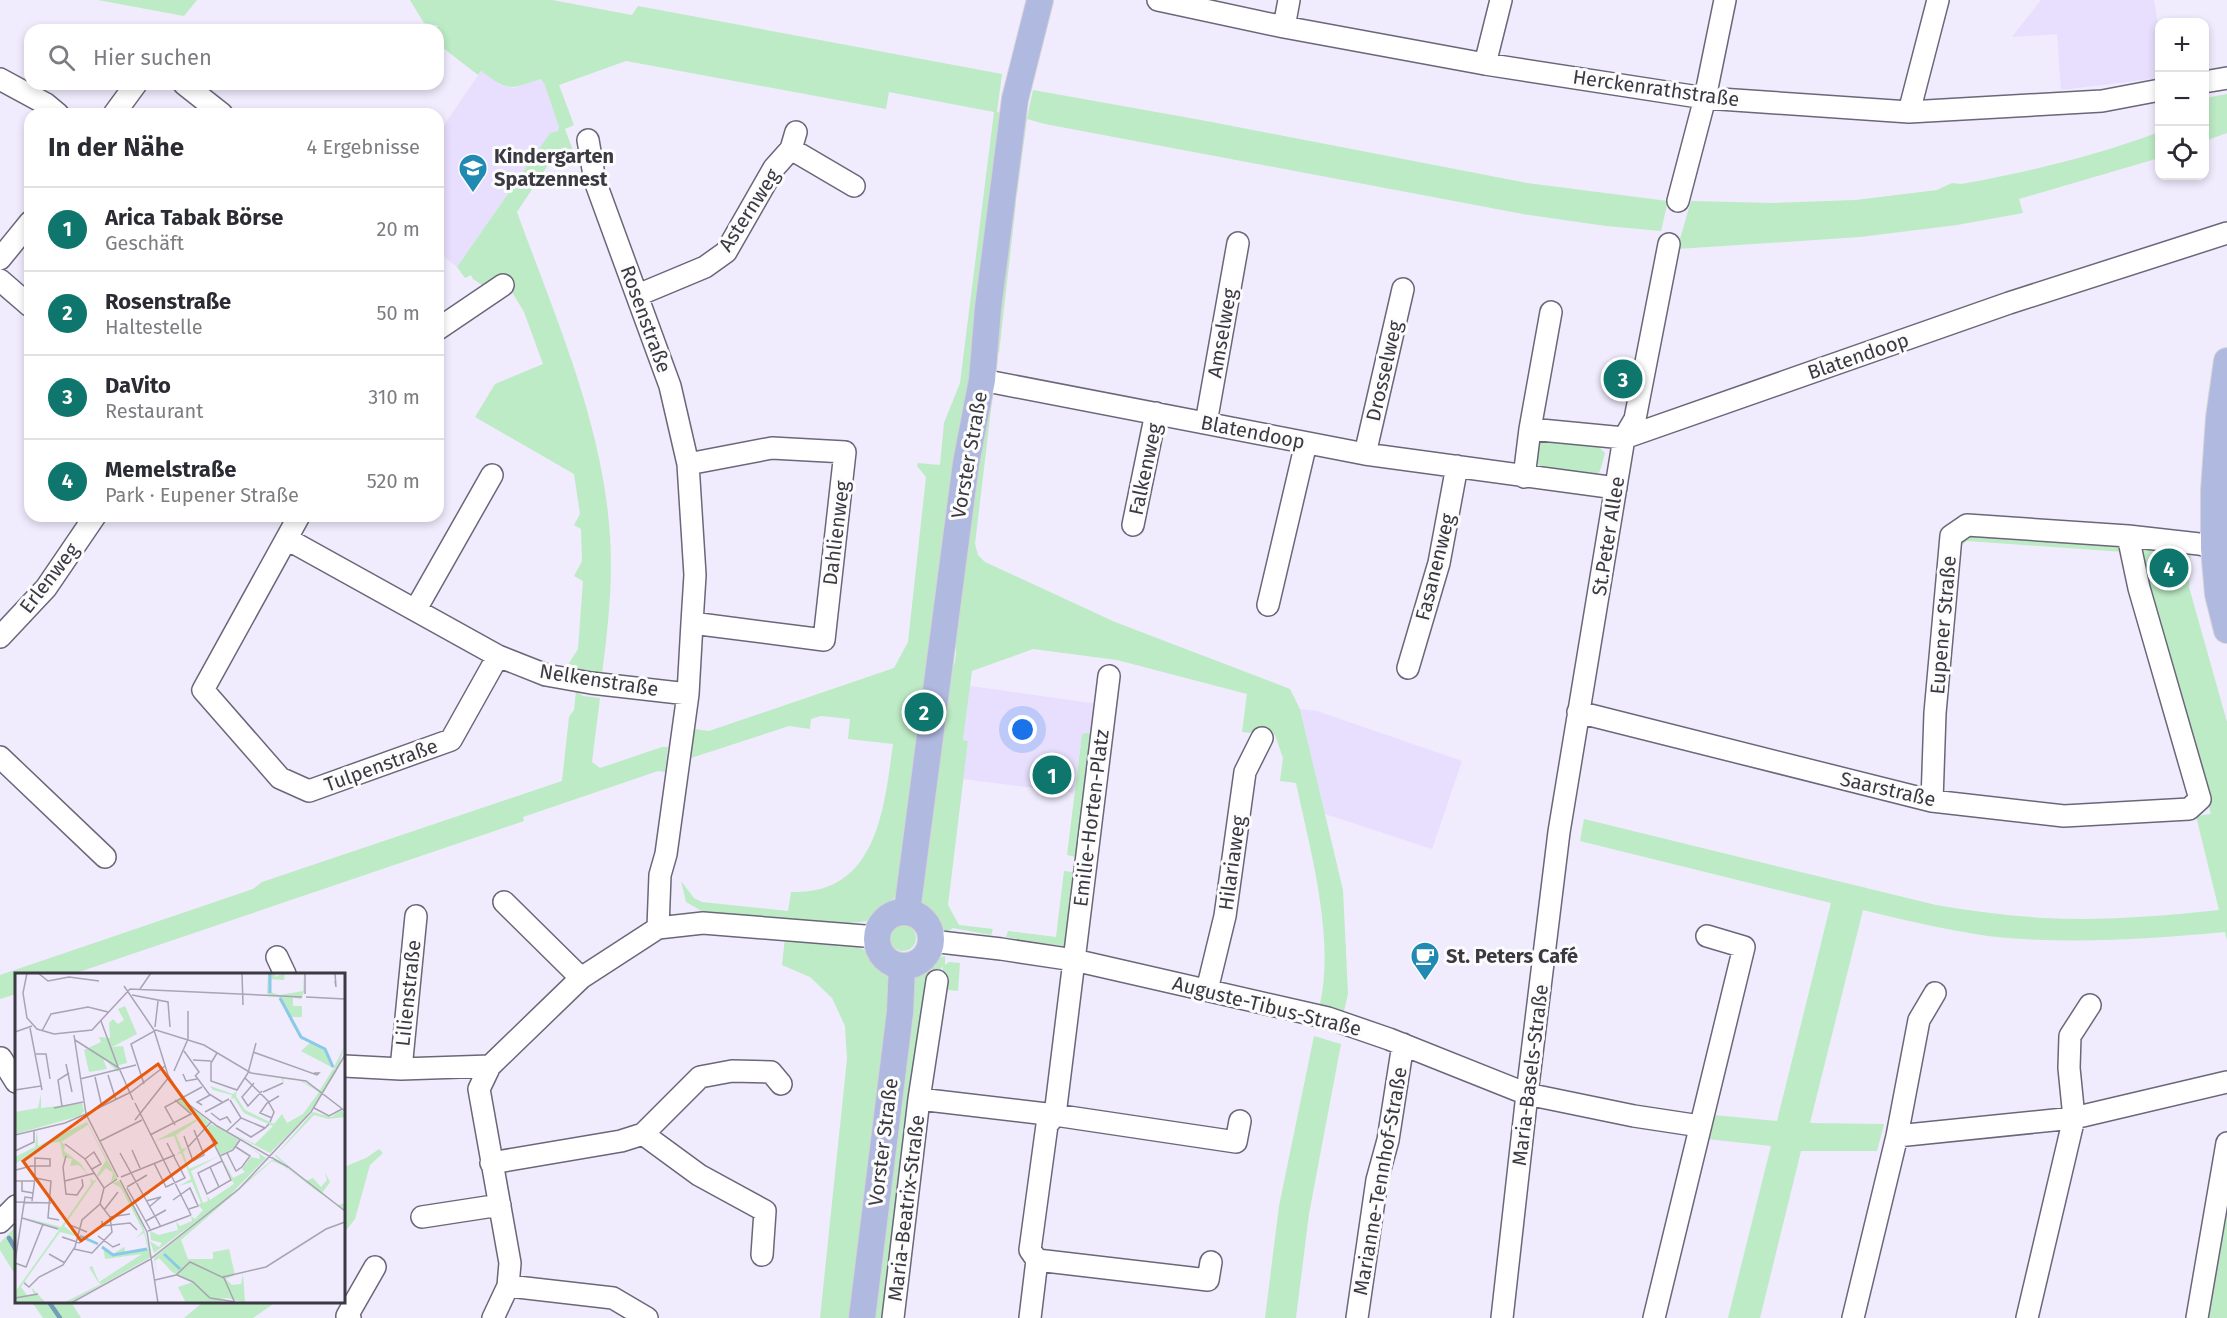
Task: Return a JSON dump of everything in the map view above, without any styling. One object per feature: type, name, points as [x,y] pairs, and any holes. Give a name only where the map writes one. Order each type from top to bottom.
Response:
[{"type":"main road","name":"Vorster Straße","points":[[907,911],[966,463],[982,380],[997,231],[1015,99],[1040,0]]},
{"type":"main road","points":[[2227,362],[2219,418],[2214,492],[2220,549],[2218,594],[2227,630]]},
{"type":"main road","points":[[907,911],[915,914],[928,925],[931,941],[925,956],[911,965],[902,966],[884,957],[877,944],[877,937],[879,928],[890,915],[907,911]]},
{"type":"main road","name":"Vorster Straße","points":[[862,1318],[900,1012],[902,966]]},
{"type":"street","name":"Herckenrathstraße","points":[[1158,0],[1284,27],[1485,64],[1705,98],[1909,112],[2102,100],[2155,91]]},
{"type":"street","points":[[1284,27],[1289,0]]},
{"type":"street","points":[[1485,64],[1501,0]]},
{"type":"street","points":[[1678,201],[1705,98],[1725,0]]},
{"type":"street","points":[[1909,112],[1938,0]]},
{"type":"street","points":[[2209,81],[2227,78]]},
{"type":"street","points":[[0,79],[51,108]]},
{"type":"street","points":[[118,108],[132,90]]},
{"type":"street","points":[[192,90],[214,108]]},
{"type":"street","name":"Rosenstraße","points":[[588,140],[595,181],[670,386],[688,464],[695,575],[688,694],[666,854],[660,875],[658,928]]},
{"type":"street","name":"Asternweg","points":[[638,295],[705,267],[726,252],[774,168],[794,140],[855,186]]},
{"type":"street","points":[[0,259],[24,229]]},
{"type":"street","name":"Blatendoop","points":[[1530,429],[1624,438],[2009,303],[2227,233]]},
{"type":"street","name":"Amselweg","points":[[1206,423],[1238,243]]},
{"type":"street","name":"St.Peter Allee","points":[[1559,832],[1624,438],[1635,419],[1669,243]]},
{"type":"street","points":[[0,280],[24,301]]},
{"type":"street","points":[[444,325],[502,285]]},
{"type":"street","name":"Drosselweg","points":[[1365,454],[1403,289]]},
{"type":"street","points":[[1524,477],[1530,429],[1551,312]]},
{"type":"street","name":"Blatendoop","points":[[982,380],[1365,454],[1616,488]]},
{"type":"street","name":"Falkenweg","points":[[1133,525],[1156,413]]},
{"type":"street","points":[[1268,605],[1306,443]]},
{"type":"street","name":"Dahlienweg","points":[[688,464],[772,448],[845,452],[824,640],[692,623]]},
{"type":"street","name":"Fasanenweg","points":[[1408,668],[1439,563],[1457,466]]},
{"type":"street","points":[[416,609],[492,475]]},
{"type":"street","name":"Erlenweg","points":[[0,636],[46,588],[91,522]]},
{"type":"street","name":"Tulpenstraße","points":[[296,522],[203,690],[280,778],[309,791],[451,740],[498,656]]},
{"type":"street","name":"Eupener Straße","points":[[1932,801],[1935,712],[1951,536],[1967,525],[2128,536],[2199,544],[2220,549]]},
{"type":"street","name":"Saarstraße","points":[[1578,712],[1932,801],[2064,816],[2189,809],[2200,799],[2139,588],[2128,536]]},
{"type":"street","name":"Nelkenstraße","points":[[287,539],[498,656],[546,675],[688,694]]},
{"type":"street","name":"Emilie-Horten-Platz","points":[[1030,1318],[1037,1260],[1030,1250],[1047,1125],[1055,1115],[1109,676]]},
{"type":"street","name":"Hilariaweg","points":[[1207,990],[1225,916],[1245,772],[1262,738]]},
{"type":"street","points":[[0,757],[105,857]]},
{"type":"street","name":"Maria-Basels-Straße","points":[[1502,1318],[1559,832]]},
{"type":"street","points":[[504,902],[581,978]]},
{"type":"street","name":"Lilienstraße","points":[[401,1069],[416,916]]},
{"type":"street","points":[[493,1318],[508,1286],[510,1263],[479,1089],[490,1066],[581,978],[658,928],[703,923],[877,937]]},
{"type":"street","points":[[1654,1318],[1744,947],[1707,936]]},
{"type":"street","name":"Auguste-Tibus-Straße","points":[[931,941],[1074,960],[1328,1018],[1403,1044],[1527,1094],[1634,1116],[1700,1126]]},
{"type":"street","name":"Maria-Beatrix-Straße","points":[[892,1318],[919,1099],[937,981]]},
{"type":"street","points":[[1853,1318],[1897,1136],[1918,1020],[1935,993]]},
{"type":"street","points":[[2027,1318],[2074,1118],[2069,1068],[2070,1036],[2090,1005]]},
{"type":"street","name":"Marianne-Tennhof-Straße","points":[[1357,1318],[1377,1180],[1388,1140],[1403,1044]]},
{"type":"street","points":[[1,1058],[15,1080]]},
{"type":"street","name":"Lilienstraße","points":[[345,1066],[401,1069],[490,1066]]},
{"type":"street","points":[[491,1163],[621,1141],[643,1134],[700,1077],[732,1071],[771,1072],[781,1084]]},
{"type":"street","points":[[1897,1136],[2074,1118],[2227,1082]]},
{"type":"street","name":"Maria-Beatrix-Straße","points":[[919,1099],[1055,1115],[1236,1142],[1240,1121]]},
{"type":"street","points":[[643,1134],[699,1175],[765,1211],[762,1255]]},
{"type":"street","points":[[2197,1318],[2227,1143]]},
{"type":"street","points":[[422,1217],[500,1205]]},
{"type":"street","points":[[0,1222],[15,1207]]},
{"type":"street","points":[[1037,1260],[1208,1280],[1211,1262]]},
{"type":"street","points":[[350,1318],[347,1316],[375,1267]]},
{"type":"street","points":[[508,1286],[613,1298],[647,1318]]},
{"type":"shaded area","points":[[2041,0],[2154,0],[2157,18],[2155,18],[2155,78],[2061,90],[2057,34],[2012,37]]},
{"type":"shaded area","name":"Kindergarten Spatzennest","points":[[481,71],[501,85],[514,88],[539,79],[544,83],[559,127],[558,131],[550,133],[457,267],[444,257],[444,125]]},
{"type":"shaded area","points":[[970,686],[1098,704],[1096,738],[1082,735],[1074,793],[963,779],[968,741],[963,740]]},
{"type":"shaded area","points":[[1300,709],[1317,711],[1462,761],[1432,849],[1325,814]]},
{"type":"green space","points":[[98,0],[197,0],[184,16]]},
{"type":"green space","points":[[410,0],[552,0],[632,15],[638,6],[1002,74],[997,112],[1004,114],[969,408],[898,889],[891,904],[875,920],[827,926],[705,913],[686,902],[681,881],[694,898],[702,902],[788,911],[791,892],[820,889],[842,879],[859,864],[871,843],[885,795],[893,744],[848,739],[850,719],[821,716],[811,719],[810,729],[789,726],[691,758],[694,729],[709,731],[894,668],[908,642],[926,477],[917,466],[918,463],[940,465],[944,423],[960,383],[994,112],[889,92],[886,109],[626,61],[559,85],[574,125],[565,129],[574,153],[550,162],[517,212],[588,412],[606,494],[611,570],[602,674],[566,668],[578,649],[583,581],[574,576],[582,561],[581,529],[574,525],[580,514],[574,474],[475,417],[495,384],[543,364],[524,312],[503,277],[491,284],[482,285],[471,275],[465,278],[457,267],[550,133],[558,131],[559,127],[544,83],[540,79],[509,87],[481,71],[478,75],[444,49],[444,24],[424,23]]},
{"type":"green space","points":[[1033,90],[1527,183],[1668,201],[1661,231],[1606,226],[1523,214],[1027,119],[1017,194],[1012,188],[1023,119],[1027,118]]},
{"type":"green space","points":[[2227,94],[2227,133],[2209,140],[2209,126],[2209,97]]},
{"type":"green space","points":[[2155,133],[2155,159],[2019,199],[2023,213],[1957,225],[1860,237],[1677,249],[1691,201],[1773,203],[1856,200],[1937,190],[1952,183],[1961,184],[2037,169],[2111,149]]},
{"type":"green space","points":[[1016,203],[999,353],[994,347],[1011,207]]},
{"type":"green space","points":[[992,401],[975,544],[978,555],[985,562],[1115,622],[1290,689],[1300,709],[1343,890],[1348,994],[1344,1011],[1320,1004],[1325,950],[1319,893],[1296,783],[1280,781],[1283,758],[1275,735],[1242,732],[1247,694],[1117,660],[1033,649],[972,671],[963,740],[968,741],[948,905],[959,925],[993,929],[991,935],[953,928],[946,933],[936,927],[927,915],[921,899],[949,677],[955,659],[955,639],[975,476],[986,413]]},
{"type":"green space","points":[[1550,440],[1599,447],[1605,453],[1600,471],[1596,475],[1542,468],[1534,461],[1539,443]]},
{"type":"green space","points":[[1968,534],[2122,545],[2124,552],[1967,541],[1956,550],[1957,540]]},
{"type":"green space","points":[[2138,546],[2191,549],[2189,587],[2227,722],[2227,940],[2225,932],[2077,941],[2018,939],[1957,931],[1863,910],[1810,1123],[1884,1124],[1877,1151],[1801,1151],[1760,1318],[1728,1318],[1771,1146],[1707,1139],[1713,1115],[1777,1121],[1831,903],[1580,841],[1584,819],[1936,905],[1977,911],[2031,917],[2089,919],[2219,910],[2196,816],[2211,814]]},
{"type":"green space","points":[[576,691],[583,696],[600,698],[592,762],[600,768],[668,747],[665,772],[658,771],[523,817],[524,821],[76,973],[15,973],[15,994],[0,999],[0,975],[253,889],[262,882],[562,781],[569,717],[574,710]]},
{"type":"green space","points":[[1082,734],[1092,734],[1081,858],[1067,855]]},
{"type":"green space","points":[[1064,871],[1079,873],[1067,947],[1006,937],[1008,931],[1056,937]]},
{"type":"green space","points":[[903,925],[912,929],[916,938],[912,947],[903,951],[894,947],[890,938],[894,929]]},
{"type":"green space","points":[[785,938],[830,941],[860,948],[882,965],[889,982],[890,1003],[856,1318],[820,1318],[847,1059],[845,1026],[832,998],[810,977],[782,965]]},
{"type":"green space","points":[[945,956],[945,965],[949,962],[960,963],[958,991],[941,989],[943,966],[936,975],[885,1318],[869,1318],[913,984],[924,965]]},
{"type":"green space","points":[[1314,1036],[1341,1044],[1309,1214],[1296,1318],[1265,1318],[1279,1206]]},
{"type":"green space","points":[[379,1149],[383,1153],[370,1165],[355,1219],[345,1232],[345,1167],[366,1158]]},
{"type":"green space","points":[[2227,1212],[2227,1318],[2208,1318]]},
{"type":"green space","points":[[15,1227],[15,1274],[0,1250],[0,1243]]},
{"type":"green space","points":[[33,1303],[72,1303],[81,1318],[43,1318]]},
{"type":"green space","points":[[202,1303],[275,1303],[253,1318],[184,1318]]},
{"type":"waterway","points":[[9,1238],[15,1248]]},
{"type":"waterway","points":[[50,1303],[60,1318]]},
{"type":"place","name":"Kindergarten Spatzennest","points":[[473,194]]},
{"type":"place","name":"DaVito","points":[[1623,379]]},
{"type":"place","name":"Memelstraße","points":[[2169,568]]},
{"type":"place","name":"Rosenstraße","points":[[924,712]]},
{"type":"place","name":"Arica Tabak Börse","points":[[1052,775]]},
{"type":"place","name":"St. Peters Café","points":[[1425,982]]}]
